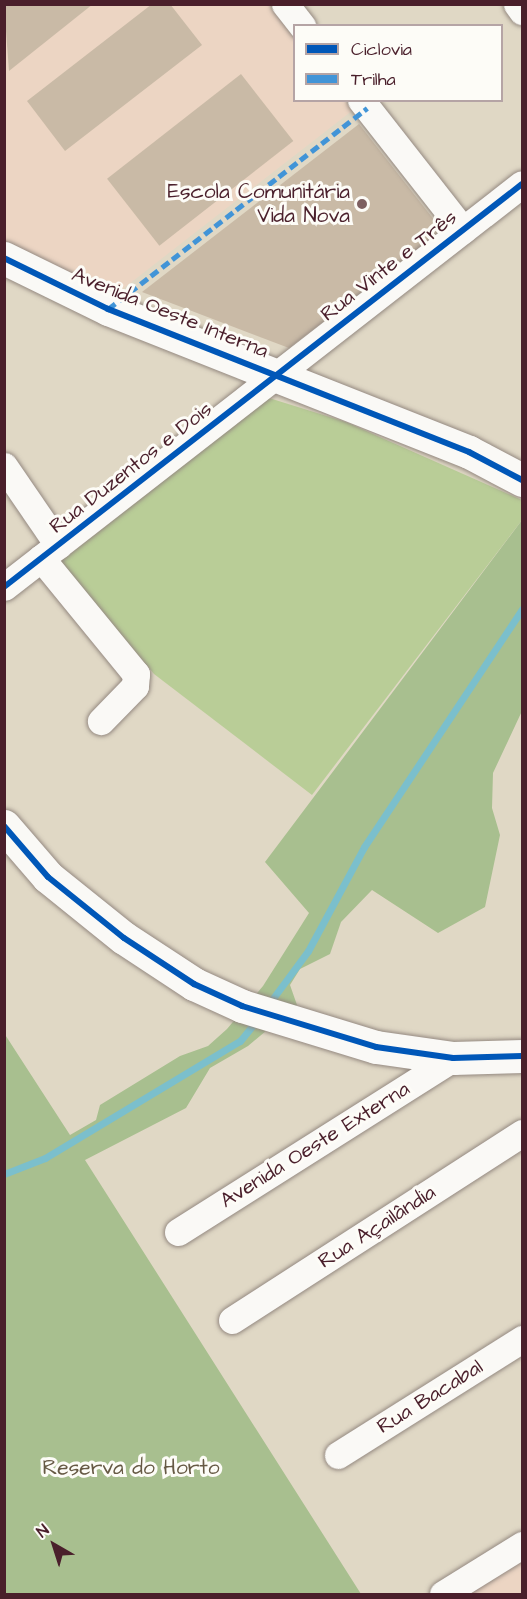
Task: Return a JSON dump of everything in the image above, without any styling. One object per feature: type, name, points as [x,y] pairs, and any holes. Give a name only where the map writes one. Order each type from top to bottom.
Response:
[{"type":"street","points":[[285,4],[300,24]]},
{"type":"street","points":[[518,4],[522,11]]},
{"type":"street","points":[[363,102],[463,230]]},
{"type":"street","name":"Rua Vinte e Três","points":[[277,375],[522,184]]},
{"type":"street","name":"Avenida Oeste Interna","points":[[4,258],[108,309],[277,375],[522,480]]},
{"type":"street","name":"Rua Duzentos e Dois","points":[[4,587],[277,375]]},
{"type":"street","points":[[4,466],[50,552],[136,674],[135,686],[101,721]]},
{"type":"street","name":"Avenida Oeste Externa","points":[[4,826],[48,877],[124,938],[194,984],[242,1006],[286,1024],[376,1047],[453,1058],[522,1056]]},
{"type":"street","name":"Avenida Oeste Externa","points":[[178,1232],[453,1058]]},
{"type":"street","name":"Rua Açailândia","points":[[232,1320],[522,1133]]},
{"type":"street","name":"Rua Bacabal","points":[[338,1455],[522,1339]]},
{"type":"street","points":[[443,1594],[522,1545]]},
{"type":"shaded area","points":[[4,5],[268,5],[293,36],[293,102],[346,102],[353,110],[111,298],[5,242]]},
{"type":"shaded area","points":[[522,1541],[522,1594],[440,1594]]},
{"type":"green space","points":[[269,398],[346,422],[522,500],[522,520],[312,795],[154,674],[60,562]]},
{"type":"green space","name":"Reserva do Horto","points":[[522,520],[522,711],[493,773],[492,808],[500,835],[485,907],[438,933],[372,890],[341,922],[330,954],[300,969],[290,985],[297,1005],[248,1046],[210,1068],[186,1108],[85,1160],[361,1594],[5,1594],[4,1033],[70,1135],[96,1120],[100,1105],[180,1056],[208,1046],[227,1029],[263,986],[309,913],[265,862]]},
{"type":"building","points":[[4,4],[93,4],[9,71]]},
{"type":"building","points":[[152,4],[170,4],[202,45],[65,151],[27,101]]},
{"type":"building","points":[[241,74],[293,141],[159,246],[107,179]]},
{"type":"building","points":[[359,124],[442,230],[289,348],[142,292]]},
{"type":"waterway","points":[[268,1005],[308,951],[364,847],[522,609]]},
{"type":"waterway","points":[[4,1174],[45,1158],[240,1041],[256,1021]]},
{"type":"marked path","points":[[108,309],[367,108]]},
{"type":"cycle path","points":[[4,587],[522,184]]},
{"type":"cycle path","points":[[4,258],[108,309],[469,452],[522,480]]},
{"type":"cycle path","points":[[4,826],[48,877],[124,938],[194,984],[242,1006],[376,1047],[453,1058],[522,1056]]},
{"type":"place","name":"Escola Comunitária Vida Nova","points":[[362,204]]}]
